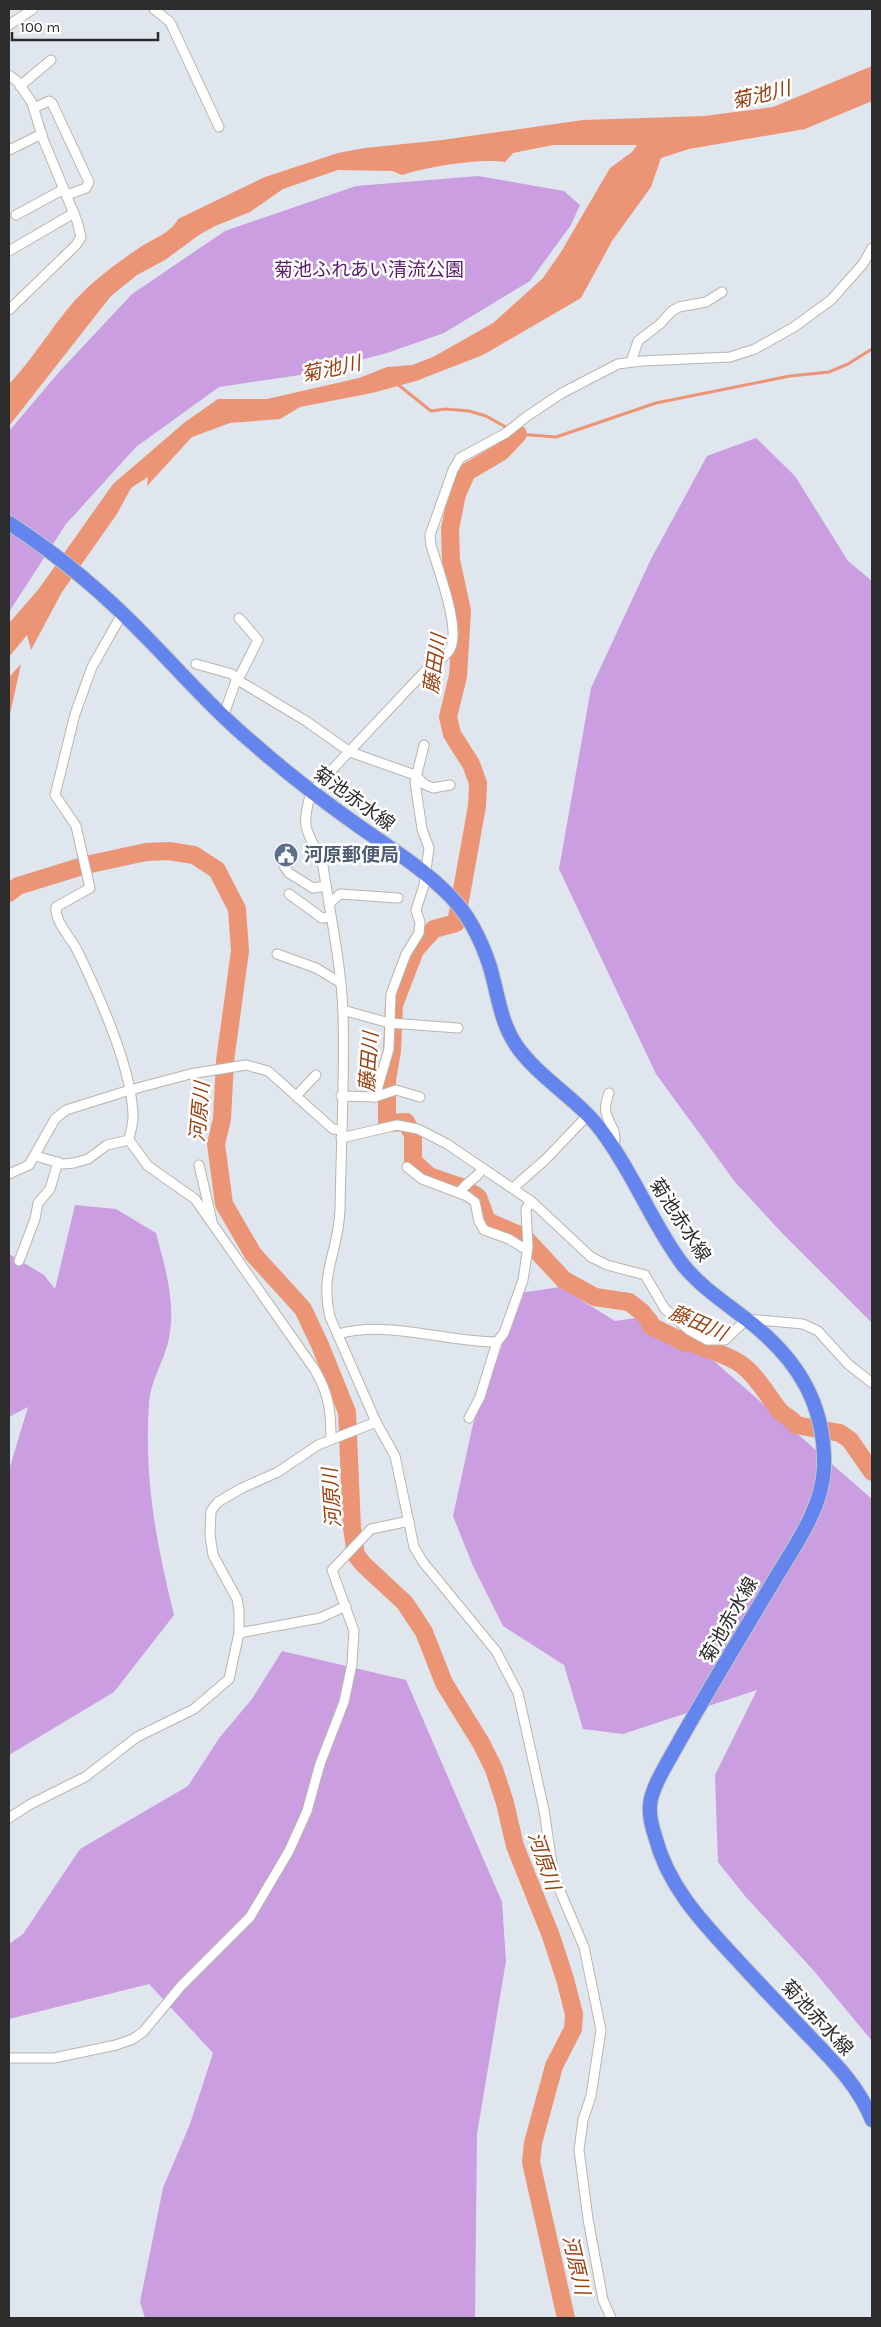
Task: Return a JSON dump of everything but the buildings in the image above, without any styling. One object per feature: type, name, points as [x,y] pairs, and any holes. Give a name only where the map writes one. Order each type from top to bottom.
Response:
[{"type":"main road","name":"菊池赤水線","points":[[9,523],[102,596],[223,717],[311,792],[426,875],[449,894],[470,921],[490,967],[498,1005],[507,1028],[518,1048],[534,1066],[588,1115],[613,1148],[657,1226],[685,1268],[720,1301],[773,1342],[794,1365],[807,1387],[819,1413],[823,1443],[824,1472],[812,1515],[686,1730],[649,1802],[653,1831],[663,1865],[679,1892],[706,1926],[843,2072],[867,2106],[872,2120]]},
{"type":"street","points":[[9,25],[33,9]]},
{"type":"street","points":[[154,9],[170,22],[219,127]]},
{"type":"street","points":[[20,86],[51,60]]},
{"type":"street","points":[[9,75],[20,86],[34,108],[42,134],[74,213],[81,237],[76,245],[9,310]]},
{"type":"street","points":[[16,215],[65,192],[86,188],[89,182],[52,103],[49,101],[34,108]]},
{"type":"street","points":[[9,150],[42,134]]},
{"type":"street","points":[[9,251],[74,213]]},
{"type":"street","points":[[611,2318],[604,2300],[588,2220],[579,2150],[583,2120],[591,2096],[601,2030],[584,1947],[554,1877],[544,1810],[518,1693],[496,1651],[423,1562],[414,1547],[395,1456],[376,1422],[328,1310],[325,1287],[340,1228],[343,1010],[323,866],[304,826],[311,792],[428,668],[450,650],[454,637],[453,623],[431,545],[430,535],[453,470],[460,458],[506,433],[562,393],[618,364],[730,357],[755,349],[794,326],[831,300],[869,260],[872,248]]},
{"type":"street","points":[[631,362],[638,341],[660,324],[672,311],[679,307],[706,302],[722,292]]},
{"type":"street","points":[[122,614],[92,667],[75,714],[55,795],[69,812],[81,840],[90,888],[56,907],[56,916],[76,948],[104,1010],[130,1090],[133,1116],[129,1140],[148,1166],[195,1199],[288,1330],[326,1389],[331,1416],[331,1439]]},
{"type":"street","points":[[223,717],[237,678],[241,674],[258,640],[239,618]]},
{"type":"street","points":[[196,664],[232,674],[306,721],[350,752],[415,776],[424,784],[433,788],[450,785]]},
{"type":"street","points":[[375,1097],[389,1049],[391,994],[406,954],[419,933],[420,922],[416,910],[426,875],[430,848],[422,829],[415,776],[424,746]]},
{"type":"street","points":[[284,866],[289,873],[313,888],[326,886]]},
{"type":"street","points":[[289,894],[322,918],[331,917]]},
{"type":"street","points":[[329,904],[340,894],[398,898]]},
{"type":"street","points":[[278,954],[316,968],[340,983]]},
{"type":"street","points":[[343,1010],[389,1023],[458,1028]]},
{"type":"street","points":[[9,1174],[29,1165],[36,1156],[55,1119],[66,1110],[190,1074],[246,1066],[268,1071],[341,1134],[397,1125],[418,1129],[484,1168],[531,1201],[591,1257],[607,1265],[645,1275],[665,1309],[689,1330],[707,1340],[725,1340],[747,1320],[803,1324],[818,1331],[848,1364],[872,1383]]},
{"type":"street","points":[[296,1096],[316,1075]]},
{"type":"street","points":[[342,1096],[375,1097],[396,1090],[420,1097]]},
{"type":"street","points":[[609,1093],[606,1114],[614,1127],[617,1139],[613,1148]]},
{"type":"street","points":[[513,1188],[545,1160],[588,1115]]},
{"type":"street","points":[[36,1156],[63,1164],[88,1159],[107,1145],[129,1140]]},
{"type":"street","points":[[19,1261],[35,1219],[38,1203],[50,1189],[58,1162]]},
{"type":"street","points":[[199,1165],[212,1218],[211,1223]]},
{"type":"street","points":[[407,1167],[422,1179],[460,1192],[474,1202],[479,1221],[484,1230],[509,1239],[527,1250]]},
{"type":"street","points":[[460,1192],[484,1168]]},
{"type":"street","points":[[469,1418],[480,1397],[497,1342],[504,1333],[523,1280],[527,1250],[526,1209],[531,1201]]},
{"type":"street","points":[[338,1334],[349,1331],[394,1330],[476,1342],[497,1342]]},
{"type":"street","points":[[9,1818],[29,1805],[85,1777],[137,1737],[194,1709],[229,1679],[239,1633],[239,1611],[236,1599],[213,1555],[210,1535],[211,1510],[218,1502],[242,1488],[278,1472],[331,1439],[376,1422]]},
{"type":"street","points":[[9,2058],[54,2058],[116,2046],[133,2039],[143,2032],[181,1986],[250,1917],[289,1851],[307,1811],[320,1764],[344,1702],[352,1664],[354,1631],[332,1570],[371,1530],[409,1521]]},
{"type":"street","points":[[239,1633],[320,1618],[346,1606]]},
{"type":"green space","name":"菊池ふれあい清流公園","points":[[478,176],[564,191],[580,205],[571,225],[530,281],[444,333],[387,353],[307,374],[219,387],[136,447],[66,524],[9,612],[9,431],[60,371],[132,294],[225,231],[356,186]]},
{"type":"green space","points":[[756,438],[795,476],[848,561],[872,581],[872,1323],[781,1232],[735,1182],[656,1074],[559,869],[591,688],[651,559],[707,456]]},
{"type":"green space","points":[[75,1205],[116,1209],[156,1233],[163,1259],[170,1298],[171,1325],[167,1346],[150,1395],[148,1458],[157,1536],[174,1615],[114,1692],[9,1755],[9,1470],[28,1407],[9,1417],[9,1254],[44,1275],[55,1289]]},
{"type":"green space","points":[[560,1287],[615,1321],[636,1318],[715,1362],[872,1499],[872,2041],[814,1971],[745,1896],[718,1862],[715,1775],[757,1690],[623,1734],[583,1729],[564,1665],[503,1626],[473,1566],[453,1516],[473,1424],[501,1349],[519,1293]]},
{"type":"green space","points":[[282,1651],[406,1680],[502,1902],[506,1961],[477,2134],[475,2318],[145,2318],[140,2302],[163,2188],[190,2124],[213,2053],[149,1984],[9,2019],[9,1944],[23,1934],[80,1849],[188,1786],[220,1737],[252,1699]]},
{"type":"shaded area","points":[[872,66],[872,101],[805,129],[689,149],[661,158],[651,187],[612,241],[581,298],[483,355],[416,381],[372,393],[300,407],[280,419],[230,423],[192,437],[147,486],[148,477],[131,488],[117,514],[62,592],[31,650],[27,635],[9,657],[9,623],[38,590],[113,484],[185,422],[218,399],[267,399],[359,378],[387,367],[412,365],[433,357],[493,323],[543,278],[561,252],[610,168],[632,152],[637,145],[553,145],[513,153],[505,162],[482,161],[453,164],[402,175],[392,171],[338,170],[283,189],[250,212],[215,226],[199,235],[165,260],[137,275],[111,296],[9,426],[9,384],[71,305],[106,272],[139,248],[166,232],[178,219],[265,177],[338,153],[583,120],[704,116],[773,107]]},
{"type":"shaded area","points":[[21,664],[9,719],[10,676]]},
{"type":"waterway","points":[[396,383],[431,411],[445,409],[469,411],[486,416],[518,434],[556,437],[656,403],[790,376],[829,372],[848,364],[872,349]]},
{"type":"waterway","name":"藤田川","points":[[518,434],[501,452],[467,472],[457,494],[450,529],[451,560],[462,611],[458,676],[448,717],[452,734],[471,764],[478,783],[477,806],[456,923],[434,929],[415,950],[394,1005],[392,1051],[387,1080],[387,1123],[406,1122],[413,1135],[413,1161],[429,1176],[464,1188],[478,1197],[487,1221],[524,1237],[564,1280],[595,1297],[629,1302],[642,1312],[651,1326],[686,1343],[688,1341],[736,1361],[752,1375],[781,1412],[796,1425],[840,1433],[850,1440],[872,1472]]},
{"type":"waterway","name":"河原川","points":[[9,893],[18,886],[86,865],[146,852],[169,851],[194,855],[217,870],[237,909],[240,951],[225,1061],[222,1119],[216,1144],[224,1204],[253,1254],[303,1309],[320,1345],[347,1412],[352,1528],[356,1555],[363,1564],[405,1603],[424,1632],[444,1683],[481,1743],[494,1769],[505,1803],[515,1846],[551,1936],[565,1979],[574,2014],[573,2029],[554,2066],[533,2143],[531,2162],[566,2318]]},
{"type":"place","name":"河原郵便局","points":[[286,855]]},
{"type":"water label","name":"菊池川","points":[[761,95]]},
{"type":"water label","name":"菊池川","points":[[331,369]]}]
